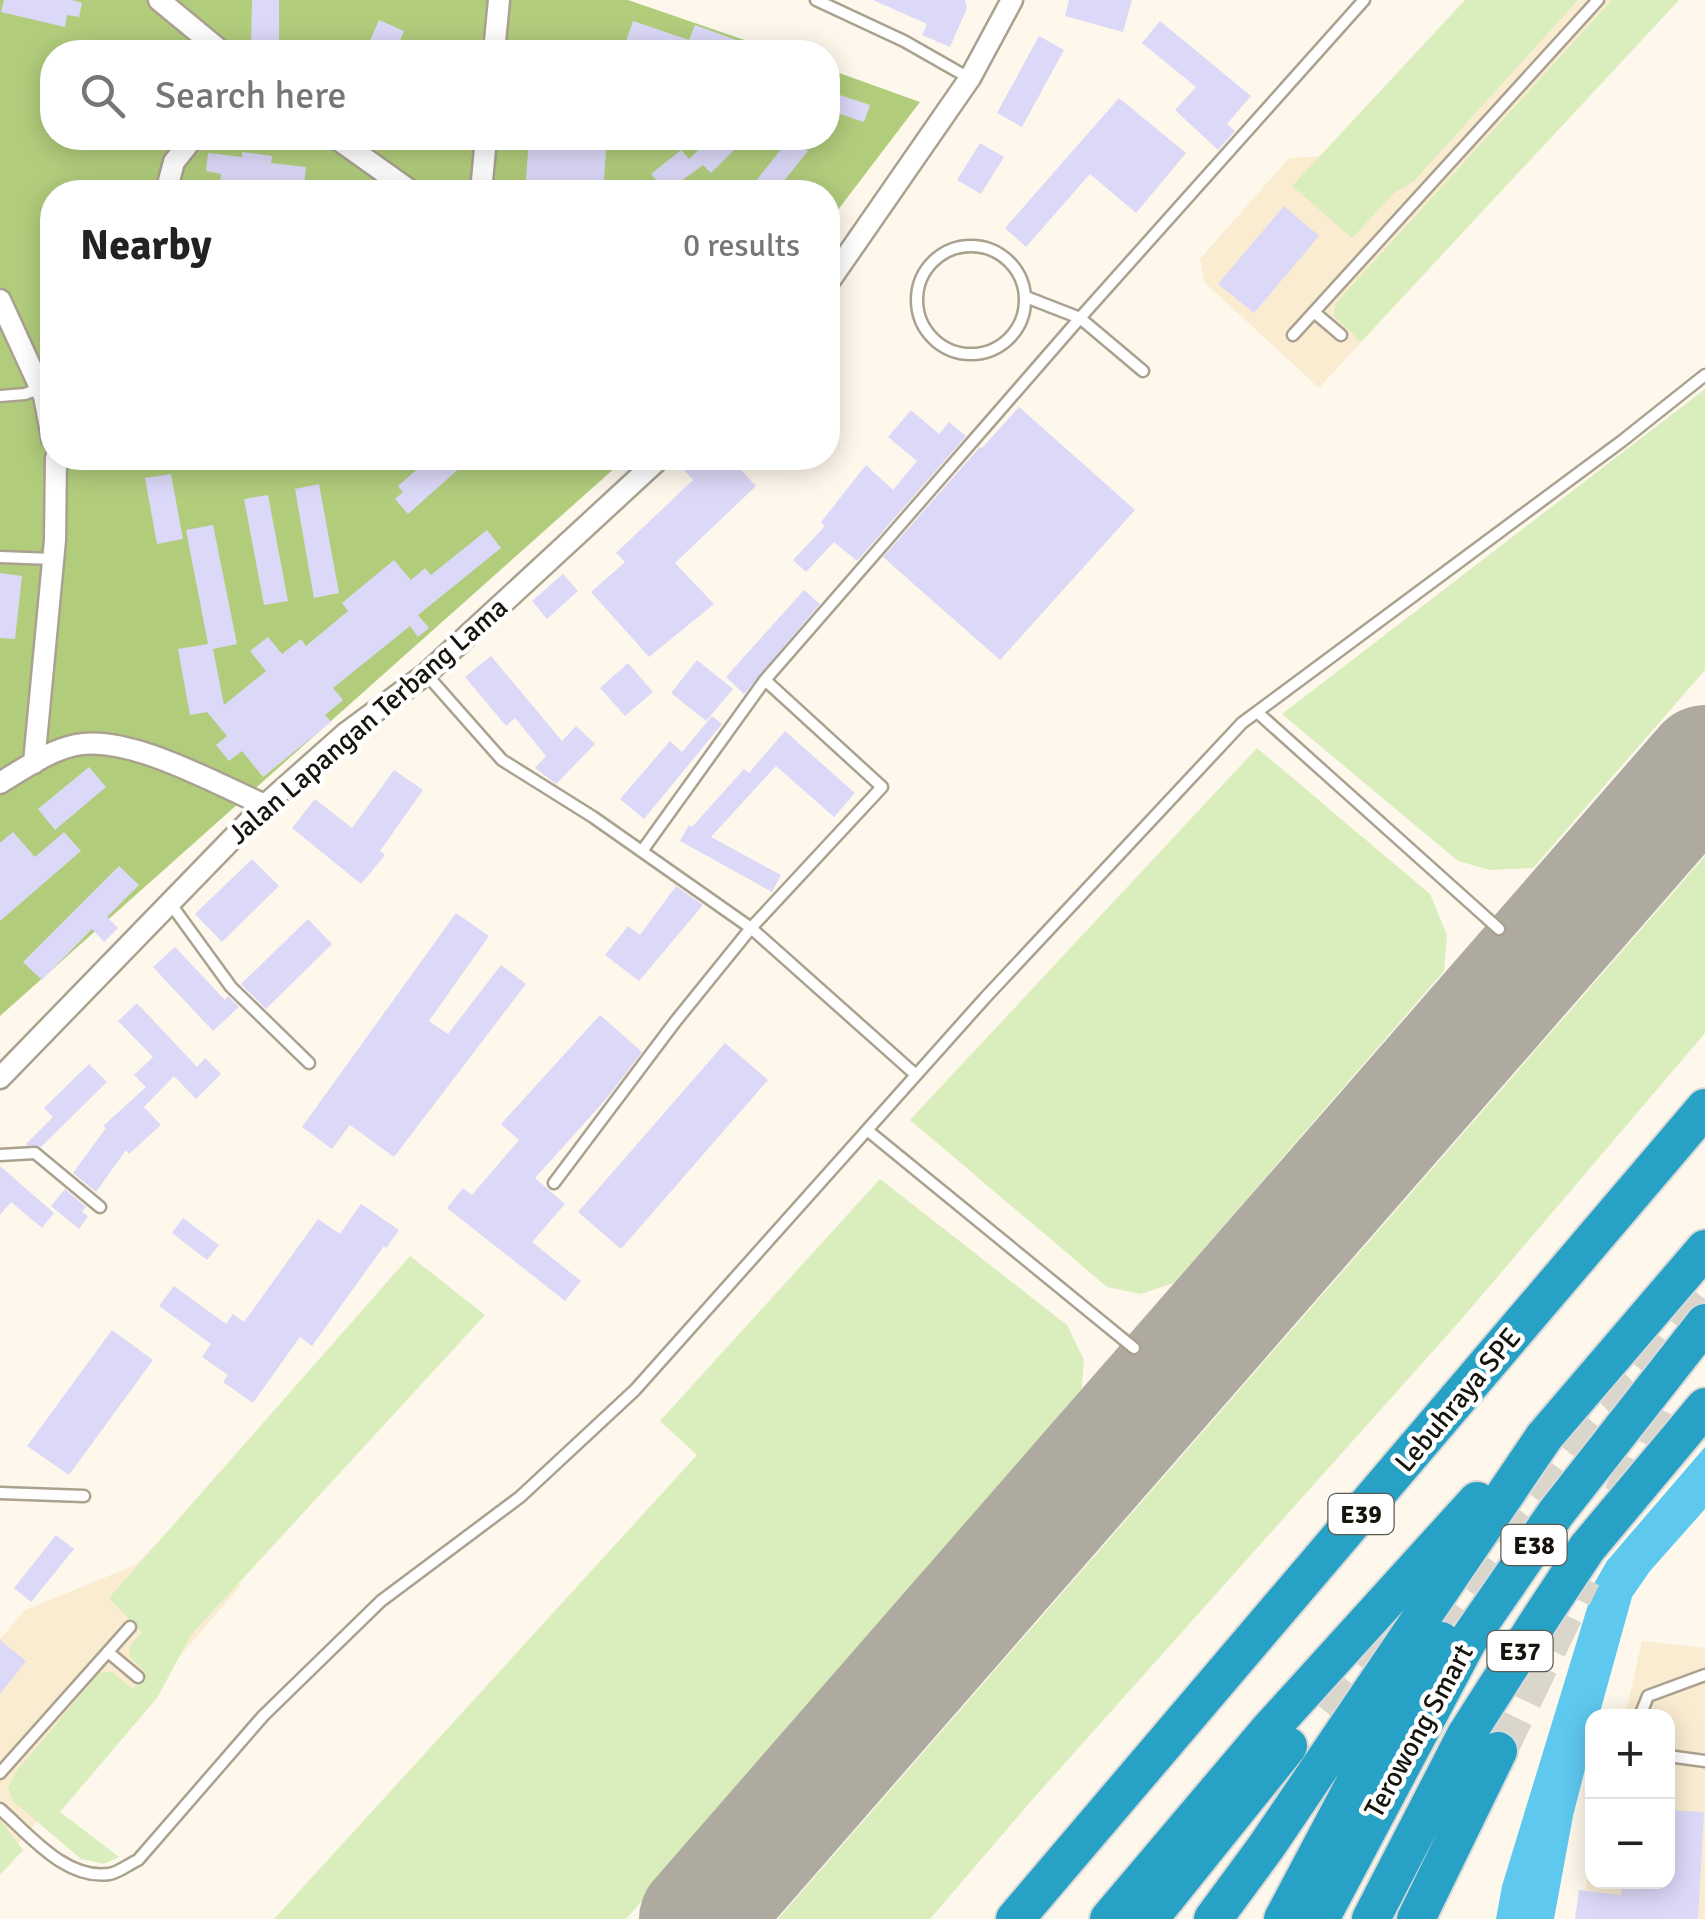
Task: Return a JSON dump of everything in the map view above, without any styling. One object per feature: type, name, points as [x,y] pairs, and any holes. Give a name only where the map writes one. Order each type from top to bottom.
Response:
[{"type":"highway","name":"Lebuhraya SPE","points":[[1015,1919],[1705,1108]]},
{"type":"highway","name":"Lebuhraya SPE","points":[[1030,1919],[1705,1127]]},
{"type":"highway","points":[[1108,1919],[1281,1716],[1470,1507],[1544,1437],[1705,1249]]},
{"type":"highway","name":"Terowong Smart","points":[[1321,1915],[1466,1642],[1556,1513],[1705,1324]]},
{"type":"highway","points":[[1687,1403],[1705,1332]]},
{"type":"highway","name":"E37","points":[[1371,1919],[1466,1735],[1687,1403]]},
{"type":"highway","points":[[1213,1919],[1544,1437]]},
{"type":"highway","name":"Terowong Smart","points":[[1283,1919],[1380,1736],[1440,1640]]},
{"type":"highway","points":[[1148,1919],[1320,1707]]},
{"type":"highway","points":[[1416,1919],[1498,1750]]},
{"type":"highway","name":"Terowong Smart","points":[[1262,1919],[1328,1833]]},
{"type":"street","points":[[159,0],[207,40]]},
{"type":"street","points":[[495,40],[499,0]]},
{"type":"street","points":[[840,267],[970,78],[1012,0]]},
{"type":"street","points":[[169,180],[174,162],[184,150]]},
{"type":"street","points":[[353,150],[395,180]]},
{"type":"street","points":[[483,180],[485,150]]},
{"type":"street","points":[[0,300],[40,386]]},
{"type":"street","points":[[34,762],[53,559],[56,470]]},
{"type":"street","name":"Jalan Lapangan Terbang Lama","points":[[0,1078],[265,805],[346,733],[426,674],[647,470]]},
{"type":"street","points":[[0,782],[75,745],[112,744],[265,805]]},
{"type":"lane","points":[[816,0],[904,40],[970,78]]},
{"type":"lane","points":[[642,851],[764,680],[1364,0]]},
{"type":"lane","points":[[1293,335],[1598,0]]},
{"type":"lane","points":[[965,246],[984,247],[1002,255],[1021,278],[1026,296],[1022,320],[1013,335],[983,354],[948,350],[924,329],[917,311],[918,285],[924,271],[947,251],[965,246]]},
{"type":"lane","points":[[1026,296],[1080,318],[1143,371]]},
{"type":"lane","points":[[1314,312],[1341,335]]},
{"type":"lane","points":[[0,1808],[60,1861],[84,1873],[112,1874],[138,1860],[263,1716],[381,1601],[520,1497],[635,1390],[1219,746],[1257,712],[1705,375]]},
{"type":"lane","points":[[0,396],[40,388]]},
{"type":"lane","points":[[0,557],[53,559]]},
{"type":"lane","points":[[426,674],[502,760],[751,928],[916,1076]]},
{"type":"lane","points":[[554,1183],[751,928],[882,787],[764,680]]},
{"type":"lane","points":[[1257,712],[1499,929]]},
{"type":"lane","points":[[170,903],[231,988],[308,1062]]},
{"type":"lane","points":[[867,1130],[1134,1348]]},
{"type":"lane","points":[[0,1155],[35,1153],[100,1207]]},
{"type":"lane","points":[[0,1493],[84,1496]]},
{"type":"lane","points":[[0,1773],[130,1628]]},
{"type":"lane","points":[[108,1652],[138,1677]]},
{"type":"lane","points":[[1643,1709],[1648,1696],[1705,1675]]},
{"type":"lane","points":[[1675,1757],[1705,1761]]},
{"type":"shaded area","points":[[1471,0],[1676,0],[1319,388],[1204,282],[1200,259],[1289,158],[1322,156]]},
{"type":"shaded area","points":[[171,1529],[241,1585],[0,1865],[0,1639],[25,1610],[135,1565]]},
{"type":"shaded area","points":[[1642,1641],[1705,1648],[1705,1919],[1579,1919],[1585,1889],[1675,1889],[1675,1709],[1627,1709]]},
{"type":"green space","points":[[0,0],[628,0],[744,40],[40,40],[40,150],[840,150],[840,73],[920,102],[840,207],[840,180],[40,180],[40,470],[613,470],[0,1016]]},
{"type":"green space","points":[[1465,0],[1578,0],[1414,181],[1394,193],[1352,238],[1292,186]]},
{"type":"green space","points":[[1612,0],[1679,0],[1361,342],[1334,316],[1335,304]]},
{"type":"green space","points":[[1705,389],[1705,670],[1533,868],[1490,870],[1458,861],[1282,714]]},
{"type":"green space","points":[[1257,748],[1430,894],[1447,935],[1444,971],[1174,1283],[1141,1294],[1107,1287],[910,1120]]},
{"type":"green space","points":[[1705,856],[1705,1033],[1459,1322],[930,1919],[778,1919]]},
{"type":"green space","points":[[880,1179],[1067,1325],[1084,1360],[1081,1397],[626,1919],[274,1919],[697,1455],[660,1421]]},
{"type":"green space","points":[[410,1256],[485,1315],[191,1635],[157,1698],[60,1812],[119,1857],[104,1864],[81,1859],[13,1801],[8,1788],[15,1773],[100,1672],[112,1672],[133,1689],[146,1673],[129,1656],[130,1645],[142,1633],[109,1598]]},
{"type":"green space","points":[[0,1820],[23,1850],[0,1875]]},
{"type":"water","points":[[1705,1447],[1705,1509],[1632,1597],[1601,1709],[1585,1709],[1585,1769],[1554,1919],[1496,1919],[1502,1886],[1595,1582],[1607,1561]]},
{"type":"building","points":[[4,0],[82,3],[79,17],[67,15],[65,27],[1,12]]},
{"type":"building","points":[[252,0],[279,0],[279,40],[251,40]]},
{"type":"building","points":[[873,0],[965,0],[967,8],[950,47],[922,35],[927,24]]},
{"type":"building","points":[[1069,0],[1132,0],[1123,32],[1065,16]]},
{"type":"building","points":[[379,20],[404,31],[400,40],[370,40]]},
{"type":"building","points":[[633,21],[689,40],[626,40]]},
{"type":"building","points":[[1160,21],[1251,96],[1227,124],[1235,131],[1218,150],[1175,110],[1196,87],[1142,43]]},
{"type":"building","points":[[695,25],[736,40],[689,40]]},
{"type":"building","points":[[1039,36],[1064,50],[1022,127],[997,113]]},
{"type":"building","points":[[840,95],[870,105],[864,122],[840,114]]},
{"type":"building","points":[[1119,98],[1186,153],[1136,213],[1090,174],[1026,247],[1005,228]]},
{"type":"building","points":[[980,143],[1004,157],[981,194],[957,180]]},
{"type":"building","points":[[528,150],[606,150],[604,180],[526,180]]},
{"type":"building","points":[[681,150],[689,159],[698,150],[734,150],[711,173],[703,165],[682,180],[656,180],[651,174]]},
{"type":"building","points":[[780,150],[808,151],[785,180],[757,180]]},
{"type":"building","points":[[242,152],[272,156],[271,163],[306,167],[305,180],[220,180],[221,174],[206,171],[208,153],[242,157]]},
{"type":"building","points":[[1284,206],[1319,236],[1254,313],[1218,284]]},
{"type":"building","points":[[1019,407],[1135,510],[1000,660],[883,557]]},
{"type":"building","points":[[911,410],[939,434],[949,422],[966,436],[857,561],[834,542],[806,572],[793,560],[825,526],[821,522],[866,465],[893,490],[917,461],[888,437]]},
{"type":"building","points":[[416,470],[458,470],[408,514],[395,499],[403,492],[398,486]]},
{"type":"building","points":[[684,470],[741,470],[756,486],[675,563],[714,604],[649,657],[591,592],[625,562],[616,553],[693,480]]},
{"type":"building","points":[[171,474],[183,539],[157,544],[145,478]]},
{"type":"building","points":[[319,484],[339,593],[314,598],[295,489]]},
{"type":"building","points":[[268,495],[288,601],[264,605],[244,499]]},
{"type":"building","points":[[213,525],[237,644],[213,649],[224,705],[266,671],[250,651],[268,637],[282,654],[301,639],[306,646],[348,611],[342,603],[394,560],[411,580],[425,568],[431,575],[487,530],[501,548],[418,615],[429,628],[418,637],[410,626],[333,688],[343,700],[325,715],[331,722],[263,777],[242,751],[229,761],[216,745],[227,736],[207,712],[190,715],[178,649],[208,644],[186,530]]},
{"type":"building","points":[[0,573],[22,576],[15,639],[0,638]]},
{"type":"building","points":[[563,574],[578,591],[547,619],[532,601]]},
{"type":"building","points":[[804,590],[820,604],[744,694],[726,677]]},
{"type":"building","points":[[491,656],[562,741],[576,726],[595,744],[556,784],[535,768],[546,756],[515,718],[506,726],[465,677]]},
{"type":"building","points":[[697,660],[733,689],[706,721],[671,693]]},
{"type":"building","points":[[628,663],[653,692],[625,716],[600,688]]},
{"type":"building","points":[[712,716],[722,724],[644,819],[620,799],[670,741],[682,752]]},
{"type":"building","points":[[785,731],[855,793],[834,817],[776,766],[711,837],[781,875],[772,892],[680,841],[689,825],[692,827],[744,769],[749,773]]},
{"type":"building","points":[[89,767],[106,787],[55,830],[38,809]]},
{"type":"building","points":[[394,770],[423,790],[380,851],[385,855],[361,884],[292,828],[315,799],[352,828]]},
{"type":"building","points":[[13,832],[35,857],[64,832],[81,851],[0,921],[0,843]]},
{"type":"building","points":[[252,859],[279,886],[222,942],[195,914]]},
{"type":"building","points":[[119,866],[139,885],[107,917],[118,928],[104,942],[92,929],[42,980],[23,962]]},
{"type":"building","points":[[676,886],[703,905],[639,981],[605,955],[628,926],[640,935]]},
{"type":"building","points":[[456,913],[489,936],[429,1021],[448,1034],[501,965],[526,984],[394,1157],[350,1125],[332,1149],[302,1127]]},
{"type":"building","points":[[308,919],[332,944],[266,1009],[241,984]]},
{"type":"building","points":[[175,947],[225,1000],[228,996],[239,1007],[213,1031],[153,967]]},
{"type":"building","points":[[137,1003],[197,1067],[205,1058],[221,1074],[196,1099],[174,1076],[144,1107],[161,1125],[129,1154],[126,1150],[96,1192],[73,1173],[106,1128],[103,1126],[146,1087],[134,1075],[153,1057],[118,1021]]},
{"type":"building","points":[[600,1015],[642,1052],[607,1098],[535,1178],[565,1204],[532,1242],[581,1281],[565,1301],[447,1208],[463,1188],[472,1195],[519,1140],[501,1124]]},
{"type":"building","points":[[725,1043],[768,1080],[621,1249],[578,1212]]},
{"type":"building","points":[[89,1064],[107,1082],[41,1147],[25,1145],[53,1117],[44,1108]]},
{"type":"building","points":[[0,1166],[54,1213],[42,1228],[11,1202],[0,1215]]},
{"type":"building","points":[[65,1189],[86,1207],[82,1212],[88,1216],[79,1229],[51,1206]]},
{"type":"building","points":[[361,1204],[399,1230],[312,1346],[300,1337],[253,1403],[223,1382],[228,1375],[202,1357],[211,1344],[159,1306],[174,1286],[226,1324],[233,1314],[244,1322],[318,1219],[340,1234]]},
{"type":"building","points":[[183,1218],[219,1245],[207,1260],[172,1233]]},
{"type":"building","points":[[112,1330],[153,1360],[69,1475],[27,1446]]},
{"type":"building","points":[[56,1535],[74,1549],[31,1602],[14,1588]]},
{"type":"building","points":[[0,1640],[26,1661],[0,1694]]},
{"type":"building","points":[[1675,1810],[1704,1812],[1698,1919],[1575,1919],[1579,1890],[1621,1895],[1621,1889],[1675,1889]]},
{"type":"runway","points":[[698,1919],[1705,764]]},
{"type":"tunnel","points":[[1640,1369],[1705,1287]]},
{"type":"tunnel","points":[[1558,1441],[1655,1349]]},
{"type":"tunnel","points":[[1622,1496],[1669,1400]]},
{"type":"tunnel","points":[[1441,1641],[1599,1425]]},
{"type":"tunnel","points":[[1498,1751],[1582,1577]]},
{"type":"tunnel","points":[[1320,1707],[1394,1616]]}]
